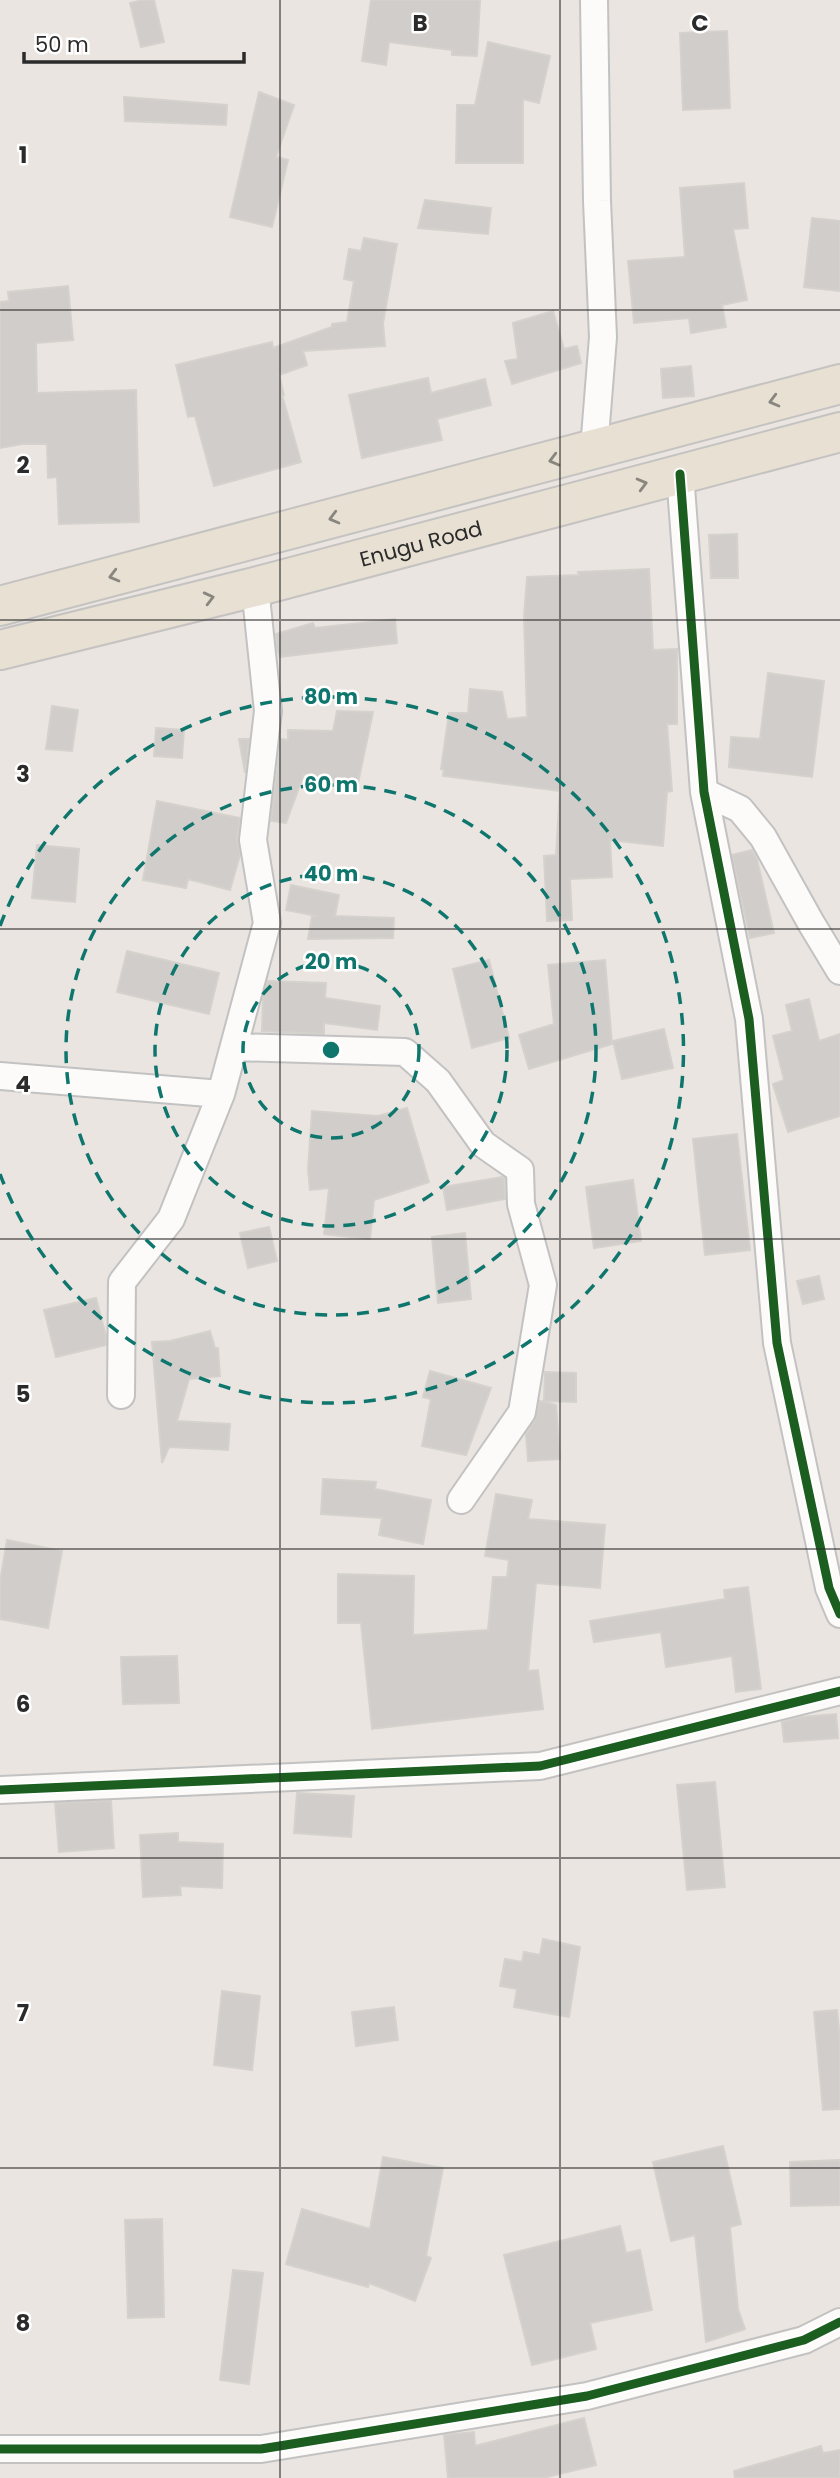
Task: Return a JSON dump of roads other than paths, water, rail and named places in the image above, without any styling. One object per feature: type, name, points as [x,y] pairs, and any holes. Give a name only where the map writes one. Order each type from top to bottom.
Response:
[{"type":"main road","points":[[0,606],[840,384]]},
{"type":"main road","name":"Enugu Road","points":[[0,650],[255,587],[840,432]]},
{"type":"street","points":[[594,0],[597,201],[603,337],[594,449]]},
{"type":"street","points":[[680,474],[704,792],[749,1019],[777,1343],[829,1588],[840,1614]]},
{"type":"street","points":[[121,1395],[122,1283],[171,1219],[221,1094],[267,923],[253,840],[268,711],[255,587]]},
{"type":"street","points":[[704,792],[740,809],[763,837],[840,971]]},
{"type":"street","points":[[234,1047],[405,1052],[438,1080],[483,1144],[520,1170],[521,1204],[543,1284],[522,1412],[461,1500]]},
{"type":"street","points":[[0,1076],[221,1094]]},
{"type":"street","points":[[0,1790],[540,1766],[840,1691]]},
{"type":"street","points":[[0,2449],[261,2449],[587,2396],[804,2340],[840,2322]]}]
